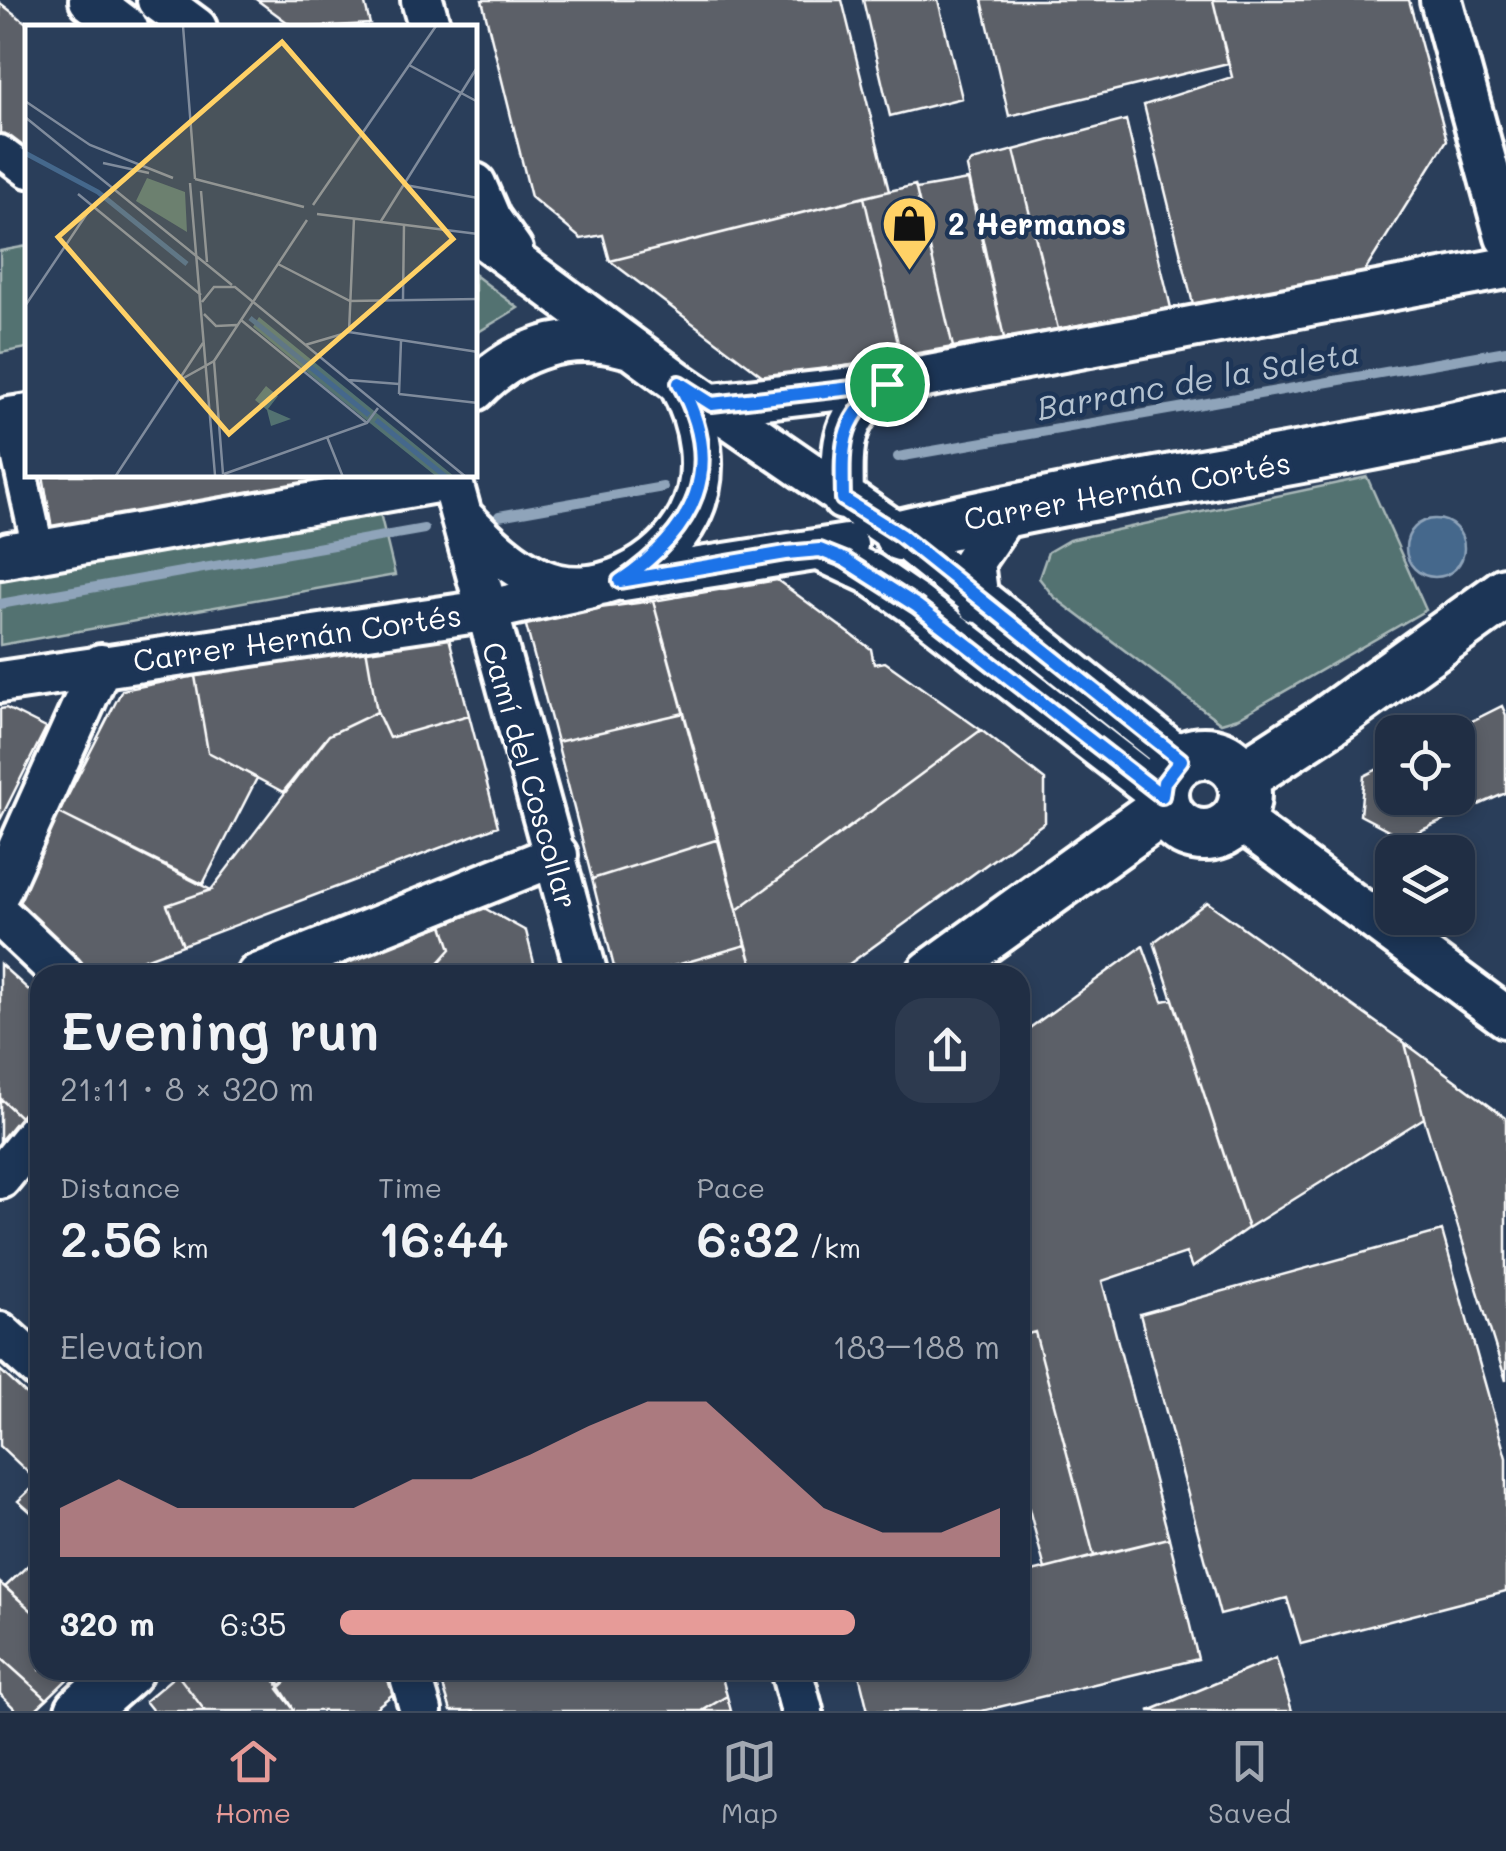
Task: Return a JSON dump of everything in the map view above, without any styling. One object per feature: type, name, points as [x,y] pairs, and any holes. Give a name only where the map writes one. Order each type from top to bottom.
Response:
[{"type":"street","points":[[90,0],[123,25]]},
{"type":"street","points":[[158,0],[192,25]]},
{"type":"street","points":[[1441,0],[1506,237]]},
{"type":"street","points":[[0,152],[25,170]]},
{"type":"street","points":[[478,191],[490,219],[523,266]]},
{"type":"street","points":[[478,234],[843,499],[900,535],[978,602],[1213,834],[1239,798],[1327,722],[1506,592]]},
{"type":"street","points":[[696,393],[887,384],[1506,268]]},
{"type":"street","points":[[478,387],[496,369],[520,355],[564,341],[597,339],[635,350]]},
{"type":"street","points":[[843,499],[842,449],[849,422],[862,401],[887,384]]},
{"type":"street","points":[[0,558],[436,482],[454,492],[504,558],[542,580],[606,584],[661,548],[689,517],[698,490],[701,460],[696,393]]},
{"type":"street","points":[[0,549],[37,544],[8,413],[25,410]]},
{"type":"street","name":"Carrer Hernán Cortés","points":[[0,682],[484,611],[606,584],[900,535],[1008,509],[1398,441],[1506,416]]},
{"type":"street","name":"Carrer Hernán Cortés","points":[[1398,441],[1506,433]]},
{"type":"street","name":"Camí del Coscollar","points":[[454,492],[584,965]]},
{"type":"street","points":[[978,602],[973,562],[1008,509]]},
{"type":"street","points":[[820,550],[869,573],[917,606],[1173,798]]},
{"type":"street","points":[[1327,722],[1506,635]]},
{"type":"street","points":[[0,890],[101,665]]},
{"type":"street","points":[[1001,965],[1173,798],[1194,754],[1222,756],[1239,798],[1506,1017]]},
{"type":"street","points":[[946,965],[1173,798]]},
{"type":"street","points":[[282,965],[556,855]]},
{"type":"street","points":[[0,914],[53,965]]},
{"type":"street","points":[[0,1178],[30,1141]]},
{"type":"street","points":[[0,1334],[30,1360]]},
{"type":"street","points":[[82,1711],[116,1680]]},
{"type":"street","points":[[412,1680],[419,1710]]},
{"type":"street","points":[[794,1680],[802,1711]]},
{"type":"green space","points":[[25,246],[25,348],[0,353],[0,251]]},
{"type":"green space","points":[[478,277],[518,308],[478,332]]},
{"type":"green space","points":[[1367,477],[1426,610],[1238,718],[1221,723],[1054,597],[1039,578],[1048,552],[1069,540]]},
{"type":"green space","points":[[379,509],[395,575],[0,645],[0,572]]},
{"type":"water","points":[[1435,519],[1456,527],[1464,548],[1456,569],[1435,577],[1414,569],[1406,548],[1414,527]]},
{"type":"building","points":[[257,0],[364,0],[370,24],[351,25],[291,25]]},
{"type":"building","points":[[482,0],[842,0],[889,191],[610,261],[603,235],[581,239],[531,197]]},
{"type":"building","points":[[863,0],[938,0],[962,98],[890,116]]},
{"type":"building","points":[[982,0],[1213,0],[1228,63],[1009,116]]},
{"type":"building","points":[[1213,0],[1409,0],[1447,140],[1363,274],[1193,304],[1144,105],[1232,77]]},
{"type":"building","points":[[0,3],[29,25],[25,25],[25,152],[0,134]]},
{"type":"building","points":[[1126,120],[1171,308],[1058,329],[1014,150]]},
{"type":"building","points":[[1014,150],[1058,329],[1004,338],[967,167],[972,161]]},
{"type":"building","points":[[968,180],[1004,338],[953,347],[916,189]]},
{"type":"building","name":"2 Hermanos","points":[[915,185],[953,347],[901,356],[864,197]]},
{"type":"building","points":[[864,197],[901,356],[768,380],[610,261]]},
{"type":"building","points":[[44,478],[391,478],[54,541]]},
{"type":"building","points":[[777,580],[871,649],[874,664],[885,662],[981,730],[737,910],[653,601]]},
{"type":"building","points":[[653,601],[684,713],[557,742],[524,618]]},
{"type":"building","points":[[448,634],[469,715],[389,738],[377,712],[366,648]]},
{"type":"building","points":[[366,648],[377,712],[329,735],[283,792],[208,752],[195,676]]},
{"type":"building","points":[[195,676],[208,752],[257,778],[203,884],[59,813],[122,690]]},
{"type":"building","points":[[1502,706],[1506,715],[1506,793],[1475,807],[1475,720]]},
{"type":"building","points":[[6,708],[46,728],[0,820],[0,709]]},
{"type":"building","points":[[377,712],[389,738],[469,715],[498,826],[183,945],[167,905],[211,890],[329,735]]},
{"type":"building","points":[[684,713],[719,839],[592,879],[557,742]]},
{"type":"building","points":[[981,730],[1045,780],[1045,822],[848,965],[752,965],[737,910]]},
{"type":"building","points":[[1375,770],[1375,815],[1456,815],[1411,835],[1398,835],[1360,815],[1364,776]]},
{"type":"building","points":[[59,813],[211,890],[167,905],[183,945],[128,965],[77,965],[15,907]]},
{"type":"building","points":[[719,839],[746,945],[677,965],[614,965],[592,879]]},
{"type":"building","points":[[1207,902],[1405,1043],[1424,1118],[1248,1228],[1154,942]]},
{"type":"building","points":[[484,908],[526,931],[534,963],[437,965],[451,949],[443,925]]},
{"type":"building","points":[[443,925],[451,949],[437,965],[338,965]]},
{"type":"building","points":[[746,945],[752,965],[677,965]]},
{"type":"building","points":[[1143,946],[1163,1001],[1173,999],[1248,1228],[1192,1268],[1186,1253],[1102,1281],[1169,1538],[1094,1556],[1035,1332],[1030,1333],[1030,1028]]},
{"type":"building","points":[[0,964],[30,991],[30,1105],[20,1117],[0,1098]]},
{"type":"building","points":[[1405,1043],[1506,1118],[1506,1381],[1424,1118]]},
{"type":"building","points":[[0,1098],[20,1117],[0,1141]]},
{"type":"building","points":[[1442,1231],[1506,1458],[1506,1591],[1301,1644],[1287,1598],[1220,1615],[1140,1314]]},
{"type":"building","points":[[1035,1332],[1094,1556],[1045,1569],[1030,1513],[1030,1333]]},
{"type":"building","points":[[0,1370],[30,1398],[30,1474],[0,1446]]},
{"type":"building","points":[[30,1490],[30,1511],[18,1501]]},
{"type":"building","points":[[1169,1538],[1198,1659],[982,1711],[868,1711],[860,1680],[1030,1680],[1030,1573]]},
{"type":"building","points":[[30,1563],[30,1609],[5,1587]]},
{"type":"building","points":[[0,1583],[30,1609],[30,1680],[67,1680],[47,1699],[0,1657]]},
{"type":"building","points":[[0,1657],[47,1699],[34,1711],[17,1711],[0,1694]]},
{"type":"building","points":[[1276,1658],[1292,1711],[1149,1711]]},
{"type":"building","points":[[170,1680],[182,1680],[205,1711],[153,1711],[145,1701]]},
{"type":"building","points":[[182,1680],[275,1680],[295,1711],[205,1711]]},
{"type":"building","points":[[288,1680],[388,1680],[393,1694],[372,1711],[295,1711],[278,1689]]},
{"type":"building","points":[[441,1680],[723,1680],[727,1696],[702,1711],[451,1711]]},
{"type":"building","points":[[727,1696],[731,1711],[702,1711]]},
{"type":"waterway","name":"Barranc de la Saleta","points":[[898,457],[1506,351]]},
{"type":"waterway","name":"Barranc de la Saleta","points":[[499,516],[663,487]]},
{"type":"waterway","name":"Barranc de la Saleta","points":[[0,604],[424,529]]},
{"type":"place","name":"2 Hermanos","points":[[909,272]]},
{"type":"route","points":[[679,383],[712,404],[887,384],[862,401],[849,422],[842,449],[843,499],[900,535],[978,602],[1181,760],[1164,782],[1162,796],[917,606],[869,573],[820,550],[620,581],[661,548],[689,517],[698,490],[698,428],[679,383]]}]
